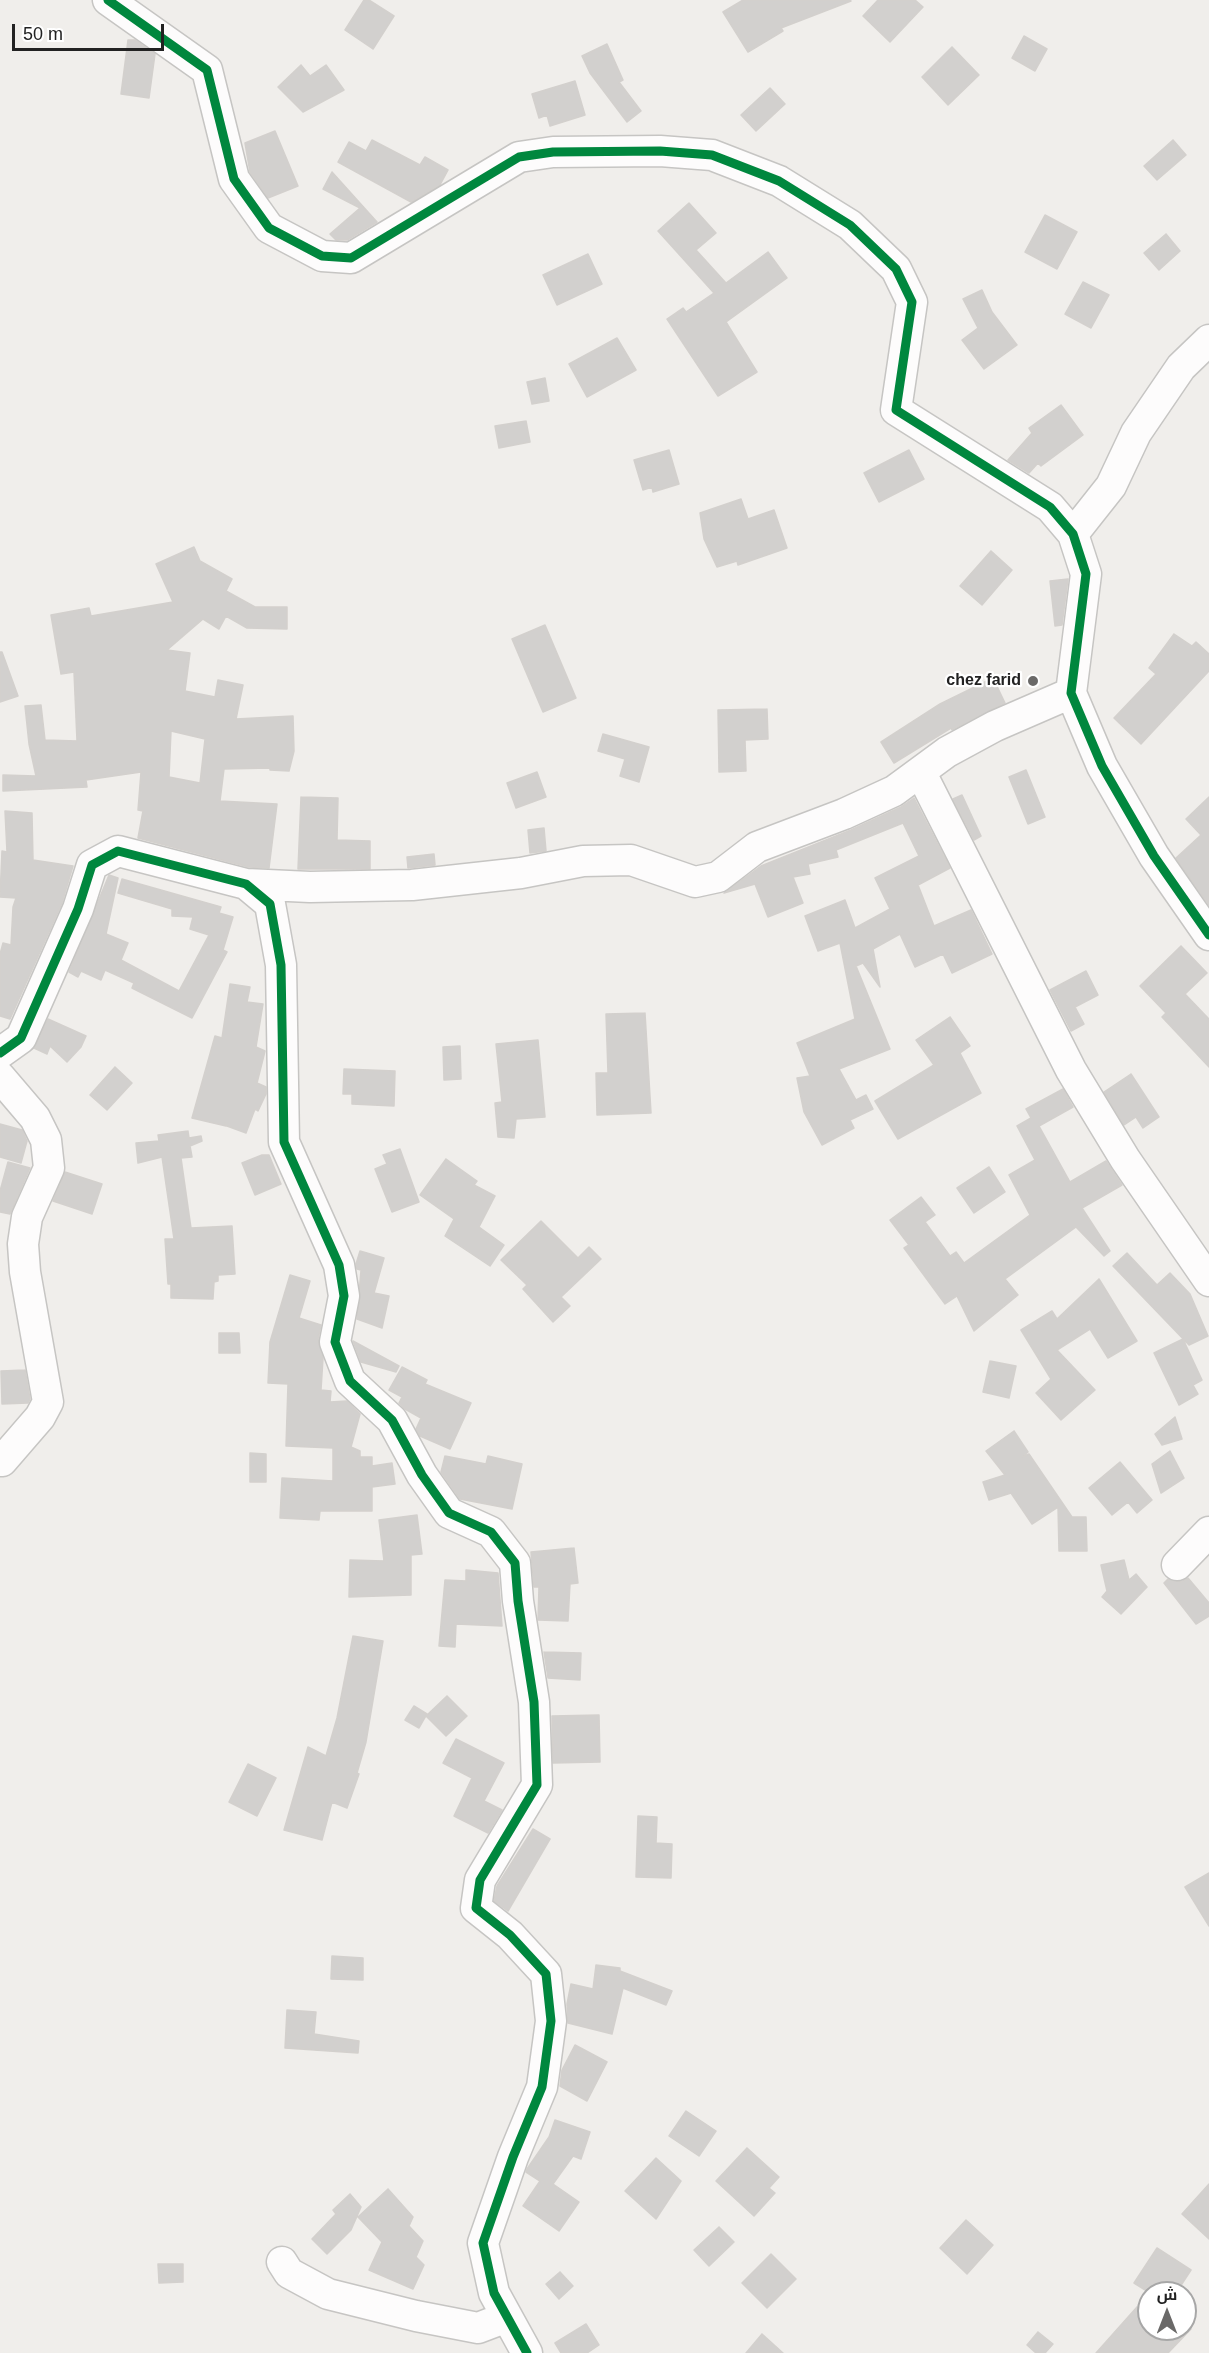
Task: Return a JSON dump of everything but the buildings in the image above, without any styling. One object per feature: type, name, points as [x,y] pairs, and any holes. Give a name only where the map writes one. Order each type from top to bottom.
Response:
[{"type":"street","points":[[108,0],[207,70],[234,179],[268,228],[322,256],[351,258],[519,156],[553,153],[660,151],[712,155],[779,181],[850,225],[896,269],[912,302],[896,410],[1050,507],[1072,534],[1086,574],[1071,693],[1102,766],[1154,856],[1209,935]]},
{"type":"street","points":[[1072,534],[1112,486],[1136,433],[1181,367],[1209,340]]},
{"type":"street","points":[[0,1053],[21,1038],[78,909],[92,865],[118,851],[246,884],[310,887],[412,885],[521,873],[583,861],[631,860],[695,882],[718,877],[757,848],[854,810],[894,791],[947,752],[1071,693]]},
{"type":"street","points":[[921,773],[1071,1070],[1125,1159],[1209,1281]]},
{"type":"street","points":[[246,884],[270,904],[281,965],[284,1142],[339,1264],[344,1296],[334,1342],[350,1381],[392,1420],[422,1475],[449,1513],[491,1532],[515,1563],[518,1601],[534,1702],[537,1785],[480,1880],[476,1908],[510,1935],[546,1974],[551,2022],[542,2087],[513,2157],[483,2243],[494,2293],[527,2353]]},
{"type":"street","points":[[0,1077],[35,1118],[46,1140],[49,1168],[27,1217],[23,1244],[25,1272],[48,1402],[40,1417],[2,1461]]},
{"type":"street","points":[[1177,1564],[1209,1532]]},
{"type":"street","points":[[282,2262],[289,2273],[328,2294],[417,2316],[478,2328],[507,2316]]},
{"type":"cycle path","points":[[108,0],[207,70],[234,179],[269,228],[322,256],[351,258],[519,157],[553,152],[660,151],[712,155],[779,181],[850,225],[896,269],[912,302],[896,410],[1050,507],[1073,534],[1086,574],[1071,693],[1102,766],[1154,856],[1209,935]]},
{"type":"cycle path","points":[[0,1053],[21,1038],[78,909],[92,865],[118,851],[246,884],[270,904],[281,965],[284,1142],[339,1265],[344,1296],[335,1342],[350,1381],[392,1420],[422,1475],[449,1513],[491,1532],[515,1563],[518,1601],[534,1702],[537,1785],[480,1880],[476,1908],[510,1935],[546,1974],[551,2021],[542,2087],[513,2157],[483,2243],[494,2293],[527,2353]]},
{"type":"place","name":"chez farid","points":[[1033,681]]}]
